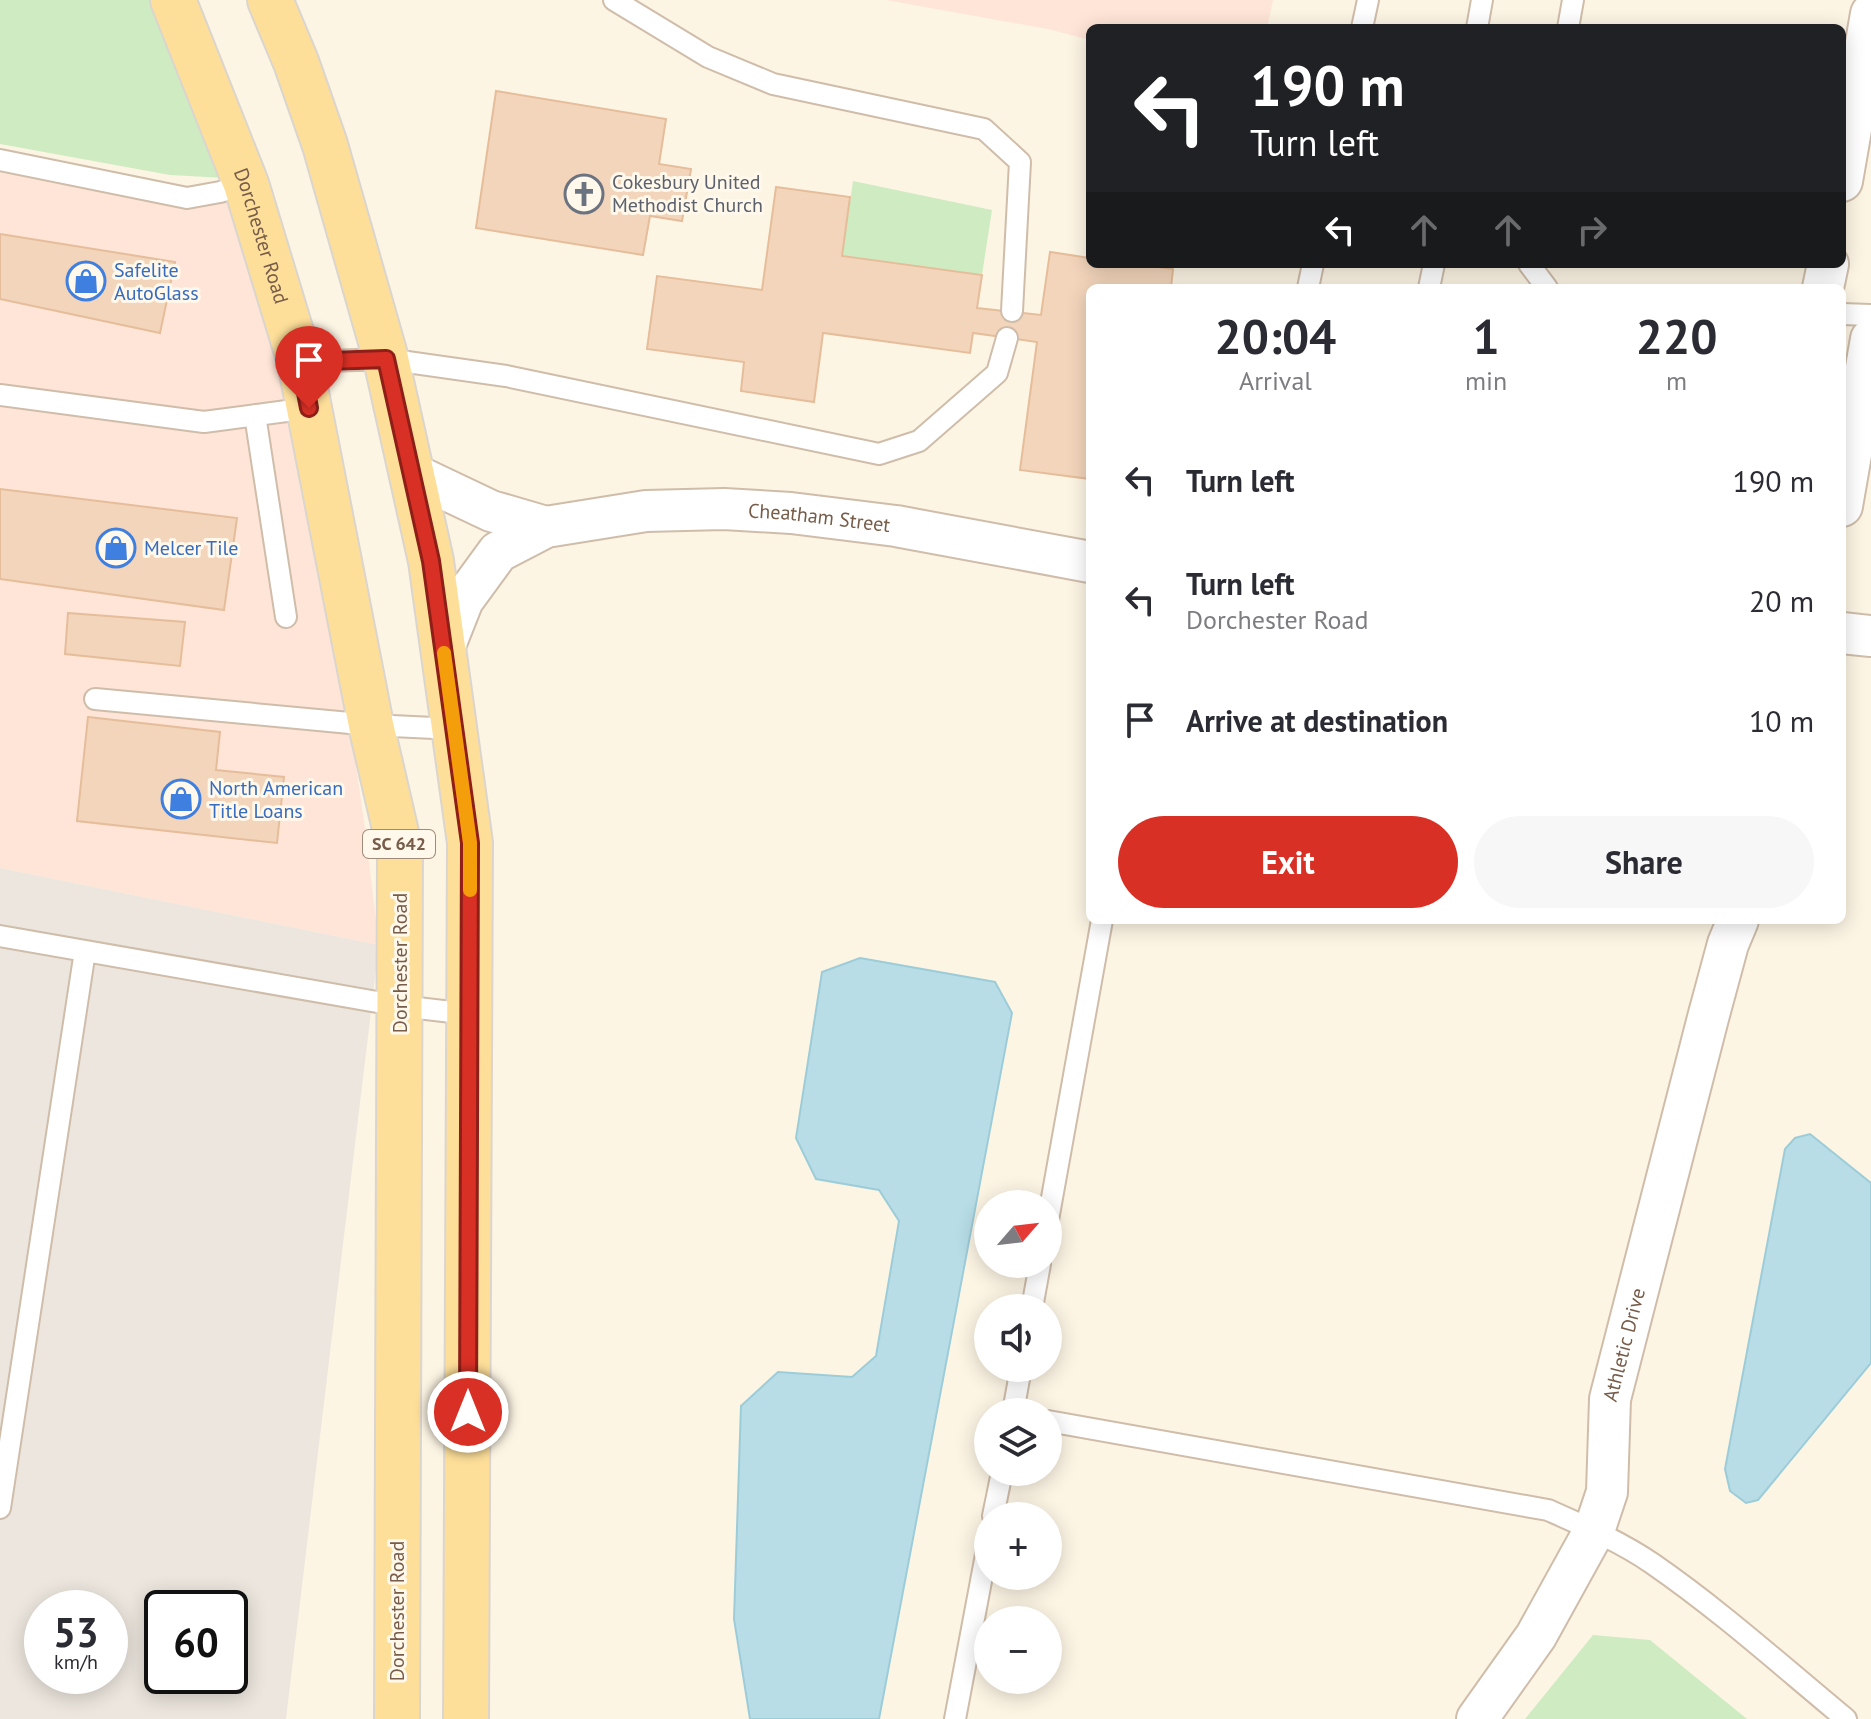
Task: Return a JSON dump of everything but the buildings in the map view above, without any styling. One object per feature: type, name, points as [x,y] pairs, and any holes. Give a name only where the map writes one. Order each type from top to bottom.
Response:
[{"type":"main road","name":"Dorchester Road","points":[[173,0],[246,184],[300,362],[371,725],[400,850],[397,1719]]},
{"type":"main road","points":[[270,0],[325,145],[386,359],[431,561],[470,843],[466,1719]]},
{"type":"street","points":[[1846,158],[1871,14]]},
{"type":"street","points":[[1846,483],[1871,339]]},
{"type":"street","name":"Cheatham Street","points":[[411,473],[491,511],[546,527]]},
{"type":"street","name":"Cheatham Street","points":[[444,648],[463,600],[498,552],[546,527],[646,511],[724,509],[791,513],[896,526],[1086,561]]},
{"type":"street","points":[[1846,633],[1871,636]]},
{"type":"street","name":"Athletic Drive","points":[[1477,1719],[1528,1649],[1594,1531],[1607,1492],[1610,1399],[1731,928]]},
{"type":"lane","points":[[614,0],[708,57],[773,84],[984,129],[1020,162],[1012,311]]},
{"type":"lane","points":[[1363,24],[1368,0]]},
{"type":"lane","points":[[1478,24],[1482,0]]},
{"type":"lane","points":[[1569,24],[1573,0]]},
{"type":"lane","points":[[0,160],[187,198],[246,184]]},
{"type":"lane","points":[[1846,314],[1871,315]]},
{"type":"lane","points":[[300,362],[386,359],[506,376],[879,454],[919,441],[997,373],[1007,338]]},
{"type":"lane","points":[[0,395],[204,422],[309,408]]},
{"type":"lane","points":[[255,415],[286,617]]},
{"type":"lane","points":[[95,699],[371,725],[455,729]]},
{"type":"lane","points":[[1053,1190],[1101,924]]},
{"type":"lane","points":[[0,936],[400,1006],[469,1014]]},
{"type":"lane","points":[[0,1508],[85,951]]},
{"type":"lane","points":[[1062,1423],[1548,1510],[1651,1563],[1727,1620],[1846,1719]]},
{"type":"lane","points":[[955,1719],[979,1590]]},
{"type":"shaded area","points":[[886,0],[1273,0],[1268,24],[1086,24],[1086,39],[1048,29]]},
{"type":"shaded area","points":[[0,160],[186,198],[229,189],[279,365],[338,639],[379,945],[0,868]]},
{"type":"shaded area","points":[[0,868],[379,945],[286,1719],[0,1719]]},
{"type":"green space","points":[[0,0],[154,0],[225,178],[170,175],[0,144]]},
{"type":"green space","points":[[853,181],[992,210],[982,275],[842,256]]},
{"type":"green space","points":[[1593,1635],[1650,1640],[1747,1719],[1525,1719]]},
{"type":"water","points":[[860,958],[995,982],[1012,1013],[979,1190],[974,1190],[974,1215],[879,1719],[750,1719],[734,1619],[741,1406],[778,1372],[852,1377],[876,1356],[899,1221],[879,1190],[816,1179],[796,1138],[822,972]]},
{"type":"water","points":[[1810,1134],[1871,1183],[1871,1363],[1758,1500],[1746,1503],[1730,1491],[1725,1469],[1785,1149],[1795,1138]]},
{"type":"slow traffic","points":[[444,653],[470,843],[470,890]]},
{"type":"place","name":"Cokesbury United Methodist Church","points":[[584,194]]},
{"type":"place","name":"Safelite AutoGlass","points":[[86,281]]},
{"type":"place","name":"Melcer Tile","points":[[116,548]]},
{"type":"place","name":"North American Title Loans","points":[[181,799]]},
{"type":"route","points":[[309,408],[300,362],[386,359],[431,561],[470,843],[468,1412]]}]
